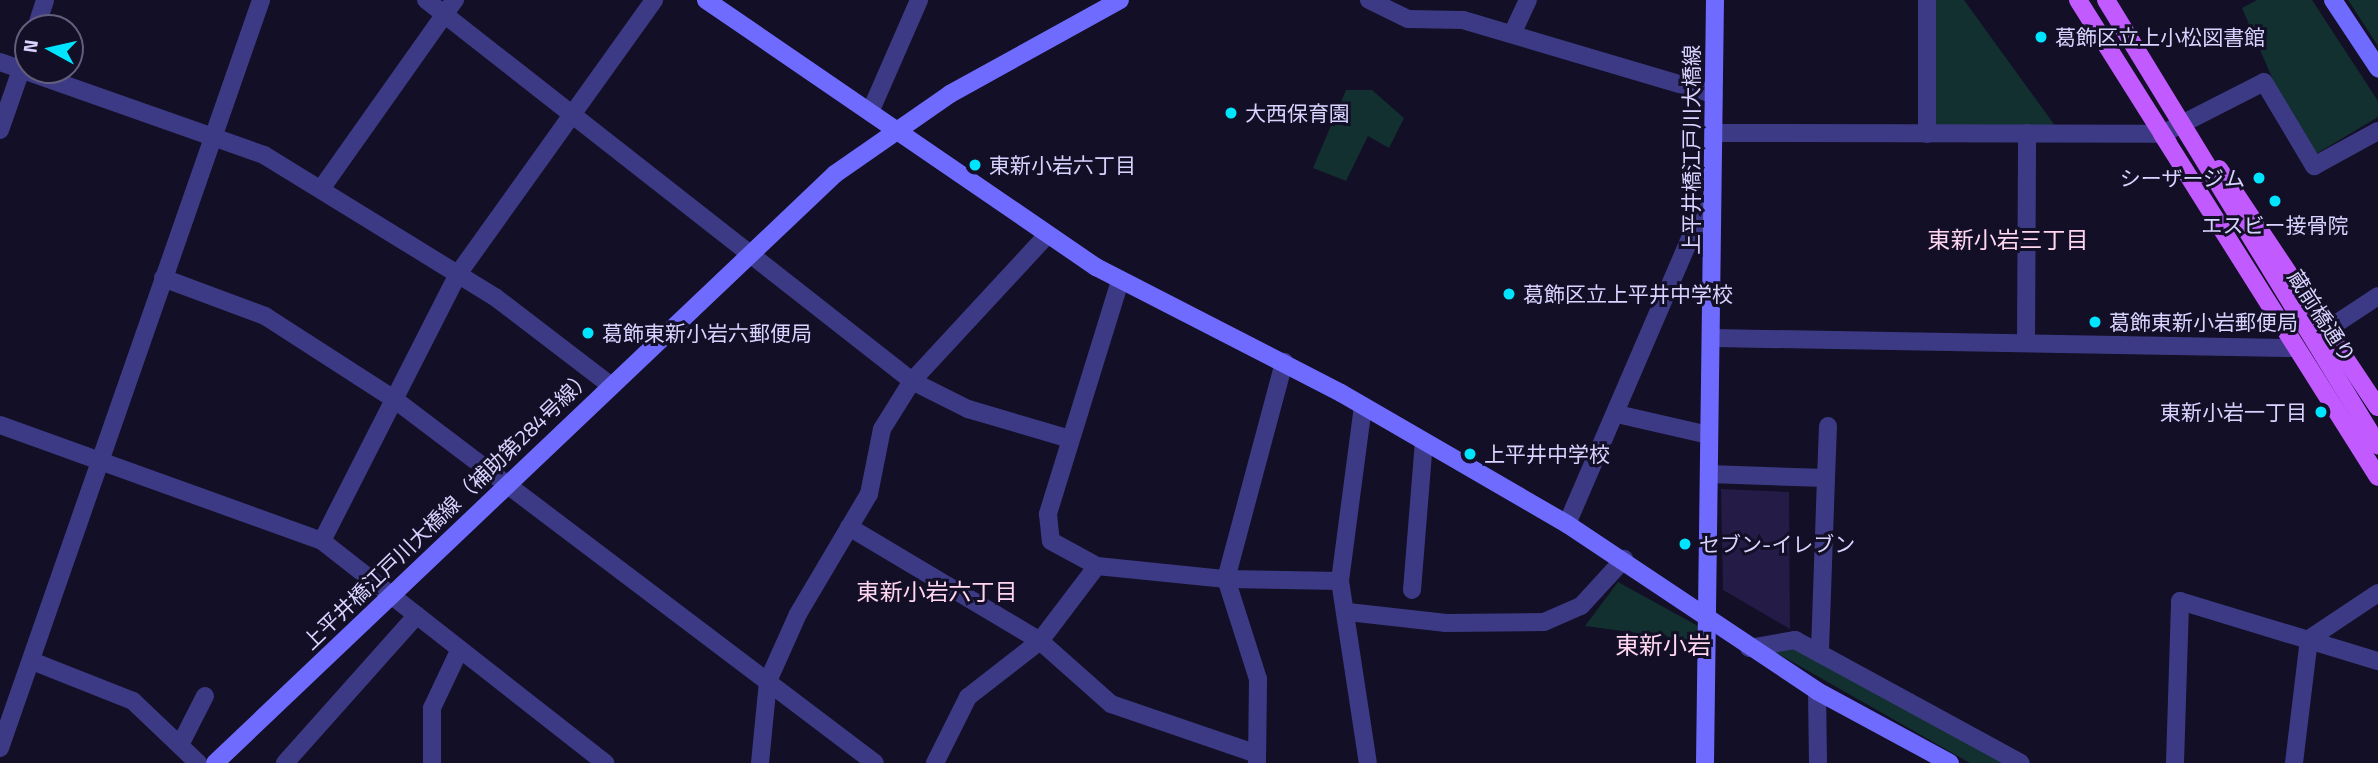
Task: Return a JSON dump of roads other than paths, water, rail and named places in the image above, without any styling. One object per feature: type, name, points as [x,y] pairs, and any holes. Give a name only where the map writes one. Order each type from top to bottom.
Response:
[{"type":"main road","name":"蔵前橋通り","points":[[2078,0],[2162,134],[2251,247]]},
{"type":"main road","name":"蔵前橋通り","points":[[2106,0],[2185,125],[2251,247],[2378,445]]},
{"type":"main road","points":[[2185,125],[2328,328],[2378,407]]},
{"type":"main road","points":[[2162,134],[2294,348],[2378,477]]},
{"type":"street","points":[[0,748],[261,0]]},
{"type":"street","points":[[426,0],[450,7],[575,113],[752,250],[912,381],[968,409],[1070,439]]},
{"type":"street","points":[[323,541],[458,274],[653,0]]},
{"type":"street","points":[[706,0],[872,110],[1047,235],[1120,281],[1284,362],[1567,524],[1624,559],[1749,648],[1817,691],[1950,763]]},
{"type":"street","points":[[872,110],[919,0]]},
{"type":"street","name":"上平井橋江戸川大橋線（補助第284号線）","points":[[215,763],[390,591],[752,250],[897,128],[1120,0]]},
{"type":"street","points":[[1369,0],[1408,19],[1463,20],[1513,32],[1713,94]]},
{"type":"street","points":[[1513,32],[1528,0]]},
{"type":"street","name":"上平井橋江戸川大橋線","points":[[1705,763],[1709,435],[1713,338],[1714,0]]},
{"type":"street","points":[[1927,0],[1927,134]]},
{"type":"street","points":[[2333,0],[2378,68]]},
{"type":"street","points":[[321,189],[450,7]]},
{"type":"street","points":[[1714,134],[2162,134],[2185,125],[2264,82],[2314,166],[2378,131]]},
{"type":"street","points":[[0,130],[16,84]]},
{"type":"street","points":[[63,84],[264,155],[458,274],[610,385]]},
{"type":"street","points":[[2026,343],[2027,134]]},
{"type":"street","points":[[1567,524],[1617,414],[1693,232],[1712,203]]},
{"type":"street","points":[[760,763],[768,681],[869,494],[882,429],[912,381],[1047,235]]},
{"type":"street","points":[[163,278],[265,316],[394,399],[875,763]]},
{"type":"street","points":[[1120,281],[1048,514],[1051,541],[1097,566],[1226,579],[1340,581]]},
{"type":"street","points":[[2328,328],[2378,296]]},
{"type":"street","points":[[1713,338],[2294,348]]},
{"type":"street","points":[[849,527],[1040,641],[1111,704],[1257,759],[1258,679],[1226,579],[1284,362]]},
{"type":"street","points":[[1363,406],[1340,581],[1348,612],[1368,763]]},
{"type":"street","points":[[1617,414],[1709,435]]},
{"type":"street","points":[[0,425],[323,541],[390,591],[458,651],[605,763]]},
{"type":"street","points":[[1821,654],[1828,426]]},
{"type":"street","points":[[1412,590],[1424,442]]},
{"type":"street","points":[[1709,474],[1826,478]]},
{"type":"street","points":[[1348,612],[1446,623],[1544,622],[1581,606],[1624,559]]},
{"type":"street","points":[[935,763],[968,698],[1040,641],[1097,566]]},
{"type":"street","points":[[2294,763],[2309,639],[2378,593]]},
{"type":"street","points":[[2175,763],[2180,601],[2378,661]]},
{"type":"street","points":[[285,763],[417,615]]},
{"type":"street","points":[[1749,648],[1795,640],[2021,763]]},
{"type":"street","points":[[432,763],[432,708],[458,651]]},
{"type":"street","points":[[32,661],[133,701],[198,763]]},
{"type":"street","points":[[1817,691],[1818,763]]},
{"type":"street","points":[[180,745],[205,696]]},
{"type":"place","name":"葛飾区立上小松図書館","points":[[2041,37]]},
{"type":"place","name":"大西保育園","points":[[1231,113]]},
{"type":"place","name":"東新小岩六丁目","points":[[975,165]]},
{"type":"place","name":"シーザージム","points":[[2259,178]]},
{"type":"place","name":"エスビー接骨院","points":[[2275,201]]},
{"type":"place","name":"葛飾区立上平井中学校","points":[[1509,294]]},
{"type":"place","name":"葛飾東新小岩郵便局","points":[[2095,322]]},
{"type":"place","name":"葛飾東新小岩六郵便局","points":[[588,333]]},
{"type":"place","name":"東新小岩一丁目","points":[[2321,412]]},
{"type":"place","name":"上平井中学校","points":[[1470,454]]},
{"type":"place","name":"セブン-イレブン","points":[[1685,544]]},
{"type":"district","name":"東新小岩三丁目","points":[[2008,240]]},
{"type":"district","name":"東新小岩六丁目","points":[[937,592]]},
{"type":"district","name":"東新小岩","points":[[1663,646]]}]
